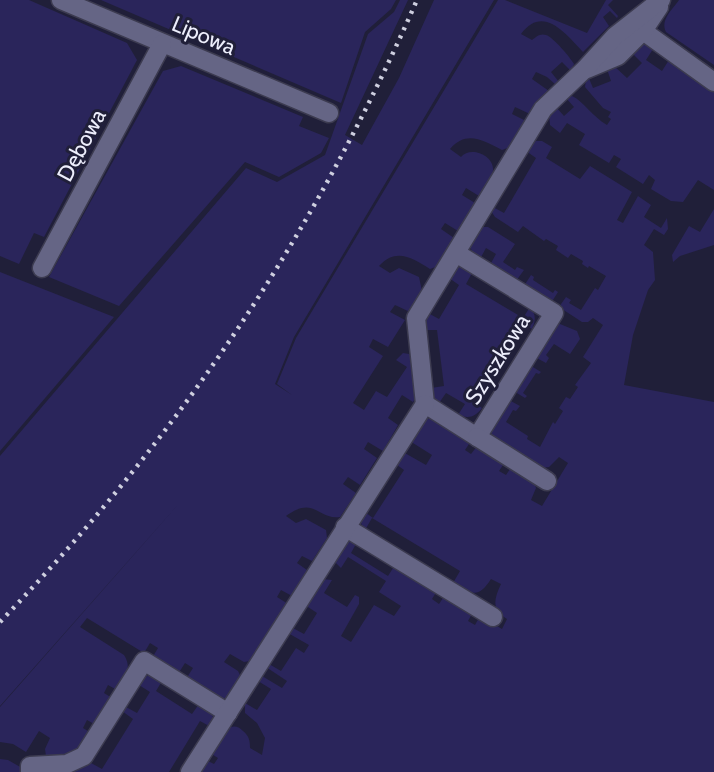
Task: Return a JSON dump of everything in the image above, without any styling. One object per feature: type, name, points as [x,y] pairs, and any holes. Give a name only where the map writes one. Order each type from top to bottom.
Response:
[{"type":"street","name":"Lipowa","points":[[61,0],[329,113]]},
{"type":"street","points":[[585,69],[618,56],[643,32],[662,0]]},
{"type":"street","points":[[190,772],[425,404],[416,318],[543,109],[585,69],[615,36],[662,0]]},
{"type":"street","points":[[643,32],[714,82]]},
{"type":"street","name":"Dębowa","points":[[42,268],[162,44]]},
{"type":"street","name":"Szyszkowa","points":[[456,253],[554,313],[477,437]]},
{"type":"street","name":"Szyszkowa","points":[[425,404],[547,481]]},
{"type":"street","points":[[345,527],[493,617]]},
{"type":"street","points":[[30,772],[30,766],[67,764],[84,756],[144,661],[228,713]]},
{"type":"shaded area","points":[[0,0],[29,0],[127,43],[137,60],[44,237],[34,233],[19,264],[0,256]]},
{"type":"shaded area","points":[[101,0],[396,0],[391,9],[365,32],[341,103]]},
{"type":"shaded area","points":[[400,0],[408,0],[345,135],[362,145],[399,78],[434,0],[494,0],[294,337],[275,384],[292,395],[277,384],[296,338],[498,0],[505,0],[587,33],[606,0],[613,0],[608,5],[618,16],[617,18],[610,11],[603,17],[609,26],[583,52],[554,25],[538,22],[529,25],[521,34],[532,40],[542,35],[549,37],[574,64],[571,71],[562,62],[551,72],[559,82],[556,85],[547,77],[536,72],[532,79],[549,91],[530,114],[515,107],[512,114],[526,121],[510,147],[502,150],[481,140],[468,138],[456,143],[450,149],[461,157],[470,152],[486,156],[490,160],[493,173],[479,196],[466,188],[462,195],[475,203],[458,231],[445,223],[441,229],[454,238],[438,266],[430,269],[411,258],[398,256],[385,260],[379,266],[390,273],[399,268],[419,277],[422,291],[410,312],[395,305],[390,312],[405,320],[388,347],[373,339],[369,347],[383,356],[353,403],[364,410],[376,391],[387,397],[407,367],[396,360],[403,353],[409,354],[412,358],[416,397],[413,402],[402,395],[388,418],[398,425],[383,451],[368,442],[364,449],[377,458],[360,485],[348,477],[343,484],[356,493],[340,517],[332,517],[310,508],[296,510],[286,516],[296,523],[306,519],[326,530],[327,538],[312,561],[302,556],[297,563],[307,570],[292,596],[281,590],[277,597],[288,604],[250,661],[244,662],[230,654],[224,662],[238,671],[241,677],[229,697],[220,699],[186,679],[193,668],[185,663],[178,674],[152,658],[158,648],[150,643],[144,653],[87,618],[80,627],[124,655],[128,669],[117,690],[108,685],[104,693],[112,698],[96,725],[87,720],[83,728],[91,733],[76,755],[46,756],[45,749],[50,738],[39,731],[26,752],[13,744],[0,742],[0,707],[183,499],[0,706],[0,456],[246,168],[277,182],[325,155],[368,34],[394,12]]},
{"type":"shaded area","points":[[679,0],[714,0],[714,65],[666,32],[666,19]]},
{"type":"shaded area","points":[[645,42],[653,49],[646,60],[662,71],[669,60],[714,91],[714,190],[698,180],[683,202],[671,201],[651,189],[655,180],[649,175],[643,184],[616,167],[621,159],[614,155],[609,163],[579,145],[585,134],[567,123],[560,133],[550,125],[549,114],[556,107],[564,116],[574,107],[566,98],[572,96],[607,125],[611,119],[608,117],[611,112],[603,108],[585,87],[586,79],[588,76],[593,88],[611,81],[607,69],[614,66],[627,78],[642,63],[631,52],[640,43]]},
{"type":"shaded area","points":[[181,66],[303,117],[299,126],[329,138],[321,153],[279,177],[245,162],[119,306],[49,277],[163,71]]},
{"type":"shaded area","points":[[536,141],[542,141],[552,147],[546,158],[580,179],[590,166],[632,192],[617,220],[623,223],[638,196],[651,205],[644,217],[661,228],[667,218],[668,229],[664,235],[654,229],[644,245],[653,252],[655,280],[648,290],[633,335],[624,385],[714,402],[714,772],[198,772],[206,760],[214,764],[218,758],[210,753],[229,728],[238,727],[249,738],[250,748],[262,755],[265,738],[257,723],[245,713],[245,703],[257,710],[271,689],[258,681],[262,676],[282,688],[287,681],[266,667],[269,664],[281,671],[296,648],[304,653],[309,645],[288,633],[291,627],[304,634],[317,613],[305,605],[322,579],[332,580],[324,593],[347,607],[355,595],[359,597],[359,604],[341,636],[351,642],[374,605],[394,616],[401,606],[379,592],[386,581],[348,557],[341,568],[334,561],[345,541],[357,542],[351,553],[388,576],[395,565],[437,591],[432,599],[439,604],[445,595],[473,612],[468,621],[475,625],[480,616],[502,629],[507,619],[498,611],[495,603],[501,584],[491,579],[478,592],[465,590],[453,583],[460,571],[372,518],[365,530],[360,518],[362,510],[373,518],[404,470],[393,462],[403,452],[426,465],[432,455],[413,443],[411,438],[423,420],[430,418],[436,419],[471,441],[465,450],[471,454],[478,445],[505,462],[499,471],[506,475],[512,466],[534,483],[536,488],[531,500],[542,506],[568,463],[559,457],[549,467],[542,468],[494,439],[490,429],[507,399],[520,406],[516,411],[513,410],[506,422],[540,447],[553,422],[555,424],[563,411],[559,408],[566,397],[570,399],[578,387],[575,385],[591,363],[583,357],[603,325],[593,318],[588,322],[582,322],[559,307],[566,297],[571,300],[569,303],[581,310],[595,288],[598,290],[606,276],[589,266],[588,268],[582,264],[583,261],[571,254],[568,258],[556,250],[558,246],[546,239],[544,241],[523,226],[518,232],[495,217],[491,211],[493,207],[504,213],[536,158],[526,151]]},
{"type":"shaded area","points":[[714,209],[714,245],[680,256],[673,262],[672,255],[689,226],[700,232]]},
{"type":"shaded area","points":[[481,227],[488,227],[515,244],[503,262],[515,270],[517,267],[524,270],[516,281],[490,265],[496,254],[486,248],[480,259],[473,253],[470,247]]},
{"type":"shaded area","points":[[462,266],[472,273],[466,284],[523,318],[530,307],[535,317],[532,329],[521,322],[472,401],[482,408],[469,417],[458,415],[465,404],[446,393],[439,403],[435,400],[431,388],[444,386],[437,330],[425,330],[424,323],[428,313],[439,319],[459,285],[449,278],[457,268]]},
{"type":"shaded area","points":[[0,272],[114,317],[0,451]]},
{"type":"shaded area","points":[[531,275],[534,277],[533,280],[553,293],[555,290],[558,292],[551,303],[524,286]]},
{"type":"shaded area","points":[[560,324],[577,331],[580,339],[570,354],[554,344],[546,355],[549,358],[546,363],[533,356],[554,325]]},
{"type":"shaded area","points":[[528,364],[541,372],[536,373],[523,393],[527,396],[525,398],[512,390]]},
{"type":"shaded area","points":[[150,675],[162,681],[156,691],[192,714],[199,704],[210,711],[214,719],[211,727],[200,721],[169,772],[43,772],[86,763],[102,769],[133,719],[122,711],[126,707],[137,713],[150,692],[139,685],[142,678]]},
{"type":"shaded area","points":[[0,759],[8,760],[22,768],[21,772],[0,772]]},
{"type":"railway","points":[[0,622],[65,551],[126,479],[184,406],[237,330],[287,252],[333,171],[377,87],[417,0]]}]
